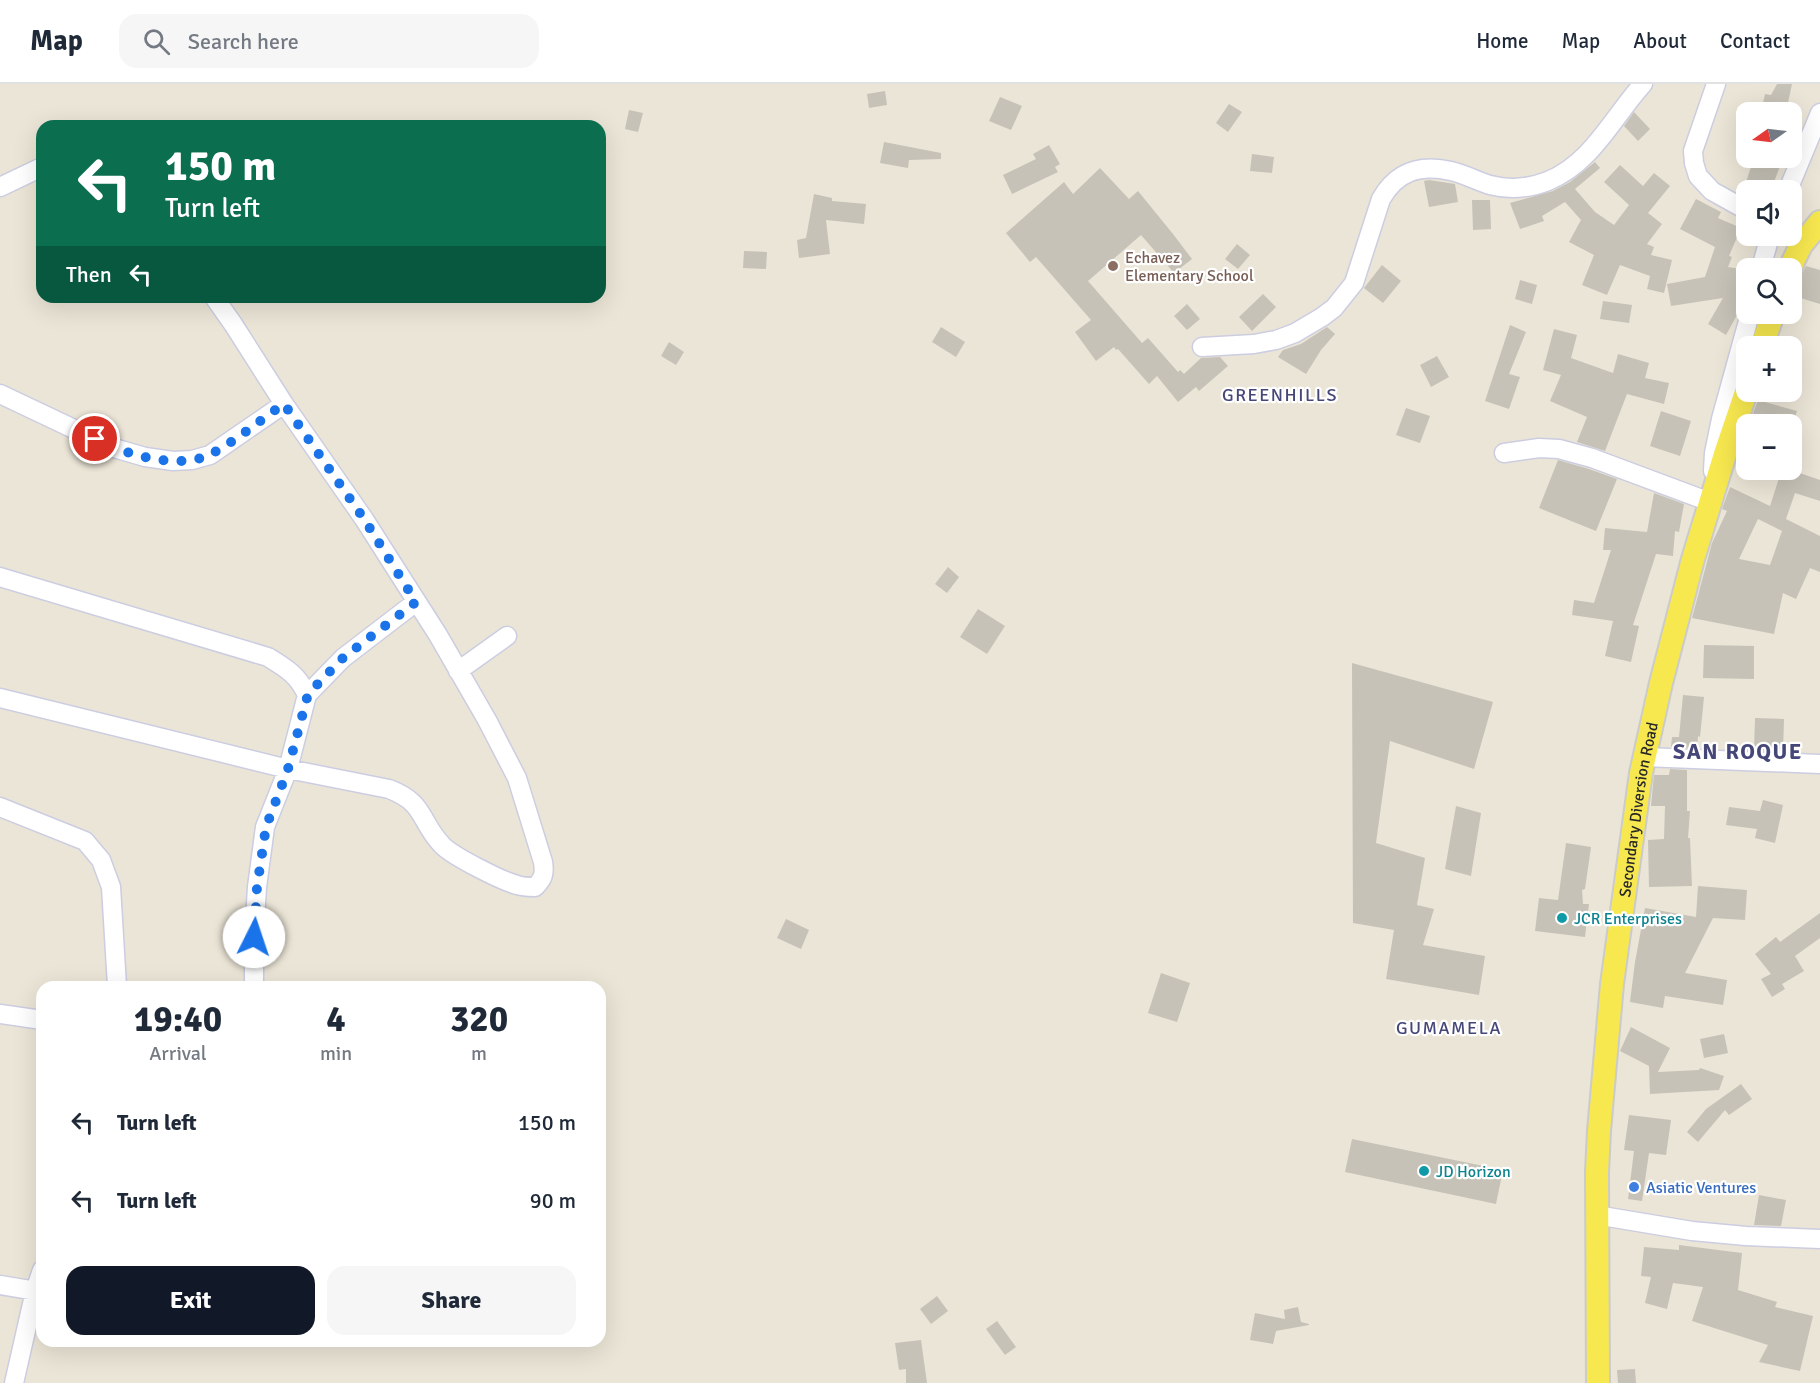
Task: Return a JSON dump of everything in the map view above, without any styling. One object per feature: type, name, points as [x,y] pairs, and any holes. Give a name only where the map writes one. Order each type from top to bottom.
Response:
[{"type":"main road","points":[[1795,258],[1801,246],[1820,222]]},
{"type":"main road","name":"Secondary Diversion Road","points":[[1598,1383],[1596,1172],[1612,984],[1641,773],[1690,570],[1743,402]]},
{"type":"street","points":[[1202,347],[1254,344],[1276,340],[1295,333],[1322,318],[1334,308],[1354,283],[1381,199],[1387,189],[1404,174],[1413,170],[1450,171],[1491,185],[1513,188],[1546,182],[1563,173],[1590,152],[1643,84]]},
{"type":"street","points":[[1716,84],[1693,151],[1694,163],[1698,176],[1712,191],[1736,204]]},
{"type":"street","points":[[1792,180],[1820,113]]},
{"type":"street","points":[[0,187],[36,170]]},
{"type":"street","points":[[0,698],[288,769],[389,789],[412,800],[442,845],[452,854],[515,885],[535,887],[542,880],[545,874],[543,862],[517,778],[487,720],[364,519],[284,404],[218,303]]},
{"type":"street","points":[[1504,453],[1539,448],[1559,449],[1712,496],[1714,453],[1747,324]]},
{"type":"street","points":[[0,394],[114,448],[145,457],[173,460],[192,460],[210,455],[284,404]]},
{"type":"street","points":[[0,577],[268,657],[288,669],[301,682],[308,694]]},
{"type":"street","points":[[254,981],[257,887],[266,827],[288,769],[308,694],[343,658],[416,602]]},
{"type":"street","points":[[458,671],[507,636]]},
{"type":"street","points":[[1644,757],[1820,764]]},
{"type":"street","points":[[0,807],[85,841],[101,860],[111,887],[117,981]]},
{"type":"street","points":[[0,1014],[36,1019]]},
{"type":"street","points":[[1596,1215],[1692,1231],[1820,1239]]},
{"type":"street","points":[[0,1285],[36,1291]]},
{"type":"street","points":[[14,1383],[36,1303]]},
{"type":"building","points":[[1777,84],[1792,84],[1788,102],[1763,102],[1765,94],[1771,95]]},
{"type":"building","points":[[885,91],[887,105],[869,108],[867,94]]},
{"type":"building","points":[[1000,97],[1022,106],[1011,130],[989,121]]},
{"type":"building","points":[[1229,104],[1242,112],[1228,132],[1216,123]]},
{"type":"building","points":[[629,110],[643,113],[638,132],[625,129]]},
{"type":"building","points":[[1634,112],[1650,129],[1638,141],[1624,126]]},
{"type":"building","points":[[884,142],[941,153],[941,159],[909,160],[908,168],[880,163]]},
{"type":"building","points":[[1049,145],[1060,164],[1055,167],[1058,172],[1012,194],[1003,175],[1036,159],[1033,154]]},
{"type":"building","points":[[1252,154],[1274,157],[1272,173],[1250,171]]},
{"type":"building","points":[[1595,162],[1600,168],[1575,189],[1595,212],[1614,225],[1629,205],[1604,182],[1620,165],[1643,186],[1654,173],[1670,186],[1648,213],[1662,224],[1647,244],[1654,247],[1651,255],[1672,260],[1664,293],[1647,289],[1650,276],[1620,265],[1607,295],[1582,285],[1594,255],[1569,242],[1581,220],[1565,202],[1542,216],[1544,221],[1520,229],[1510,203],[1553,191],[1570,182]]},
{"type":"building","points":[[1100,168],[1129,199],[1138,191],[1192,259],[1174,273],[1141,235],[1088,281],[1142,343],[1148,338],[1178,372],[1180,370],[1184,374],[1201,358],[1220,357],[1228,366],[1199,391],[1196,387],[1178,402],[1157,376],[1149,384],[1114,347],[1096,361],[1075,332],[1091,320],[1036,257],[1030,262],[1006,233],[1064,182],[1073,194]]},
{"type":"building","points":[[1751,168],[1779,168],[1775,180],[1747,180]]},
{"type":"building","points":[[1424,181],[1455,184],[1458,202],[1429,207]]},
{"type":"building","points":[[814,194],[832,198],[832,201],[866,204],[864,224],[826,220],[830,254],[799,258],[797,240],[806,238]]},
{"type":"building","points":[[1696,199],[1721,212],[1718,218],[1736,226],[1736,240],[1729,256],[1732,257],[1728,267],[1736,268],[1736,317],[1726,335],[1708,324],[1723,298],[1671,306],[1667,284],[1705,277],[1715,247],[1680,229]]},
{"type":"building","points":[[1472,200],[1490,200],[1491,229],[1473,230]]},
{"type":"building","points":[[1237,244],[1250,255],[1238,269],[1225,259]]},
{"type":"building","points":[[744,251],[767,252],[766,269],[743,268]]},
{"type":"building","points":[[1382,265],[1401,281],[1383,303],[1364,288]]},
{"type":"building","points":[[1806,266],[1820,270],[1820,304],[1802,298],[1802,273]]},
{"type":"building","points":[[1520,280],[1537,285],[1532,304],[1515,299]]},
{"type":"building","points":[[1263,294],[1276,307],[1252,331],[1239,317]]},
{"type":"building","points":[[1603,301],[1632,305],[1629,323],[1600,319]]},
{"type":"building","points":[[1187,304],[1200,319],[1187,330],[1174,316]]},
{"type":"building","points":[[1510,325],[1526,332],[1509,374],[1520,377],[1509,409],[1485,401]]},
{"type":"building","points":[[941,327],[965,342],[956,357],[932,342]]},
{"type":"building","points":[[1327,327],[1335,334],[1321,350],[1306,374],[1278,357],[1283,350],[1301,344]]},
{"type":"building","points":[[1554,329],[1577,335],[1571,358],[1613,373],[1618,354],[1649,363],[1645,378],[1669,383],[1664,404],[1627,394],[1605,451],[1577,442],[1587,417],[1550,401],[1561,375],[1543,370]]},
{"type":"building","points":[[669,342],[684,352],[676,365],[661,356]]},
{"type":"building","points":[[1437,356],[1449,377],[1431,387],[1420,365]]},
{"type":"building","points":[[1757,402],[1797,411],[1796,414],[1753,414]]},
{"type":"building","points":[[1406,408],[1430,416],[1420,443],[1396,435]]},
{"type":"building","points":[[1661,411],[1691,421],[1680,456],[1650,446]]},
{"type":"building","points":[[1558,460],[1617,479],[1596,531],[1539,508]]},
{"type":"building","points":[[1802,474],[1820,480],[1820,501],[1795,493],[1786,519],[1820,536],[1820,572],[1810,568],[1796,599],[1783,593],[1774,634],[1692,618],[1712,543],[1727,511],[1722,509],[1730,487],[1770,506],[1778,480],[1802,480]],"holes":[[[1758,519],[1782,531],[1770,565],[1739,559]]]},
{"type":"building","points":[[1654,493],[1684,504],[1679,532],[1675,531],[1673,556],[1656,554],[1633,625],[1639,626],[1631,662],[1605,656],[1613,621],[1572,615],[1574,600],[1594,603],[1611,550],[1603,550],[1605,528],[1647,532]]},
{"type":"building","points":[[948,567],[959,577],[947,593],[935,584]]},
{"type":"building","points":[[978,609],[1005,626],[987,654],[960,637]]},
{"type":"building","points":[[1704,645],[1754,646],[1754,679],[1703,678]]},
{"type":"building","points":[[1352,663],[1493,702],[1474,769],[1390,741],[1376,843],[1425,858],[1417,905],[1434,909],[1423,945],[1485,956],[1479,995],[1386,979],[1394,930],[1353,923]]},
{"type":"building","points":[[1683,695],[1704,697],[1697,748],[1671,747],[1672,737],[1679,737]]},
{"type":"building","points":[[1755,718],[1784,719],[1783,751],[1754,750]]},
{"type":"building","points":[[1670,769],[1687,770],[1687,811],[1690,811],[1688,838],[1690,838],[1692,886],[1649,887],[1648,840],[1664,839],[1665,806],[1651,806],[1654,775],[1669,775]]},
{"type":"building","points":[[1763,800],[1783,805],[1775,843],[1755,838],[1757,829],[1726,825],[1729,807],[1760,811]]},
{"type":"building","points":[[1456,806],[1481,813],[1471,876],[1445,869]]},
{"type":"building","points":[[1566,843],[1591,847],[1585,889],[1582,890],[1583,904],[1589,904],[1585,937],[1535,931],[1539,898],[1558,900]]},
{"type":"building","points":[[1698,886],[1747,890],[1745,920],[1713,918],[1685,973],[1727,980],[1723,1005],[1665,996],[1663,1008],[1630,1002],[1645,908],[1696,917]]},
{"type":"building","points":[[1820,913],[1820,938],[1795,956],[1804,971],[1782,984],[1785,989],[1772,997],[1761,979],[1771,974],[1755,954],[1776,937],[1780,942]]},
{"type":"building","points":[[786,919],[809,930],[801,949],[777,938]]},
{"type":"building","points":[[1161,973],[1190,983],[1177,1022],[1148,1013]]},
{"type":"building","points":[[1631,1027],[1670,1048],[1658,1072],[1699,1070],[1700,1068],[1724,1076],[1719,1090],[1650,1094],[1649,1066],[1620,1051]]},
{"type":"building","points":[[1724,1034],[1728,1053],[1704,1058],[1700,1039]]},
{"type":"building","points":[[1741,1084],[1752,1099],[1729,1115],[1725,1110],[1698,1142],[1687,1132],[1706,1109]]},
{"type":"building","points":[[1629,1115],[1671,1120],[1666,1155],[1649,1153],[1642,1201],[1628,1199],[1634,1151],[1624,1150]]},
{"type":"building","name":"JD Horizon","points":[[1352,1139],[1503,1170],[1496,1204],[1345,1172]]},
{"type":"building","points":[[1759,1195],[1786,1200],[1781,1226],[1754,1225]]},
{"type":"building","points":[[1679,1245],[1742,1253],[1738,1290],[1777,1302],[1775,1307],[1813,1316],[1800,1371],[1759,1362],[1768,1345],[1692,1321],[1703,1287],[1673,1283],[1667,1309],[1645,1303],[1651,1277],[1641,1276],[1644,1247],[1679,1250]]},
{"type":"building","points":[[937,1296],[948,1311],[931,1324],[920,1309]]},
{"type":"building","points":[[1298,1307],[1301,1322],[1309,1325],[1276,1331],[1273,1344],[1250,1340],[1255,1313],[1285,1319],[1284,1310]]},
{"type":"building","points":[[997,1321],[1016,1347],[1005,1355],[986,1329]]},
{"type":"building","points":[[921,1340],[927,1383],[906,1383],[906,1369],[899,1370],[895,1343]]},
{"type":"building","points":[[1635,1369],[1636,1383],[1618,1383],[1617,1370]]},
{"type":"place","name":"Echavez Elementary School","points":[[1113,266]]},
{"type":"place","name":"JCR Enterprises","points":[[1562,918]]},
{"type":"place","name":"JD Horizon","points":[[1424,1171]]},
{"type":"place","name":"Asiatic Ventures","points":[[1634,1187]]},
{"type":"district","name":"GREENHILLS","points":[[1280,395]]},
{"type":"district","name":"SAN ROQUE","points":[[1738,751]]},
{"type":"district","name":"GUMAMELA","points":[[1449,1028]]},
{"type":"route","points":[[95,439],[114,448],[145,457],[192,460],[210,455],[284,404],[364,519],[416,602],[343,658],[308,694],[288,769],[266,827],[257,887],[254,937]]}]
